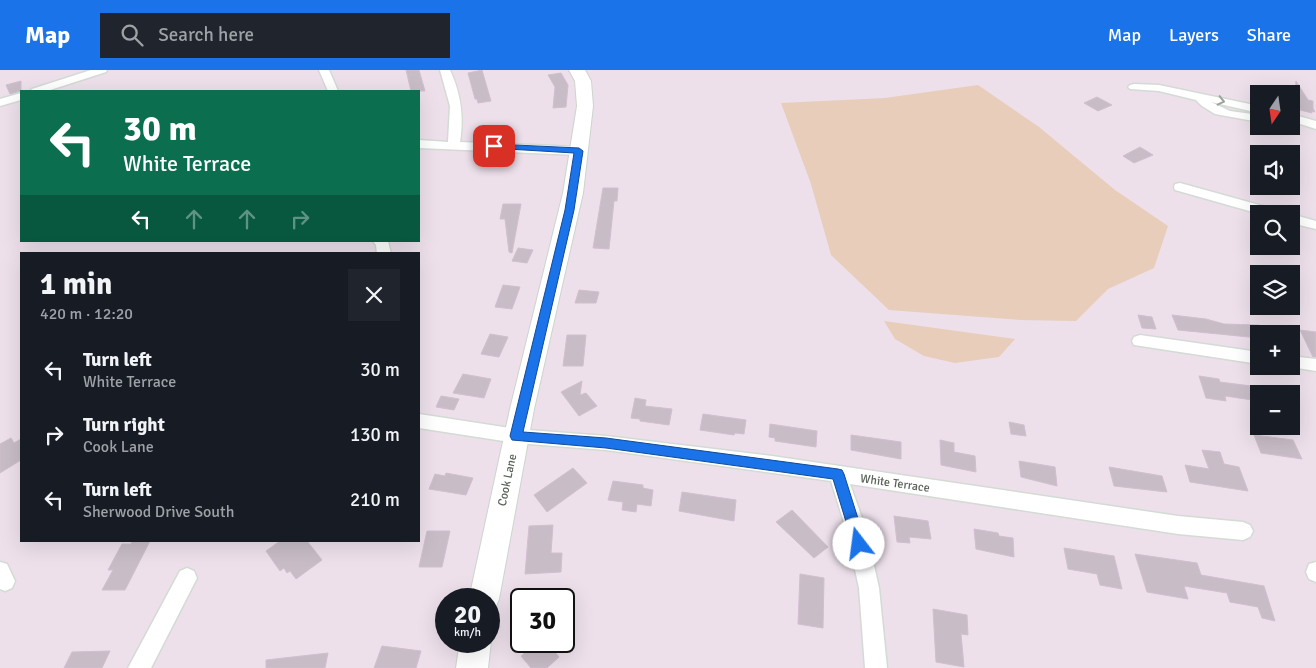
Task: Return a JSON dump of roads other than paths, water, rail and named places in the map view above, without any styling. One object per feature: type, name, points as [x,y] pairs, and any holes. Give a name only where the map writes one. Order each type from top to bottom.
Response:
[{"type":"street","points":[[39,90],[102,70]]},
{"type":"street","points":[[324,70],[333,90]]},
{"type":"street","points":[[445,70],[457,105],[458,123],[454,145]]},
{"type":"street","name":"Cook Lane","points":[[486,588],[516,436],[569,210],[579,151],[584,93],[583,81],[577,70]]},
{"type":"street","points":[[1134,87],[1159,88],[1250,108]]},
{"type":"street","points":[[0,103],[20,96]]},
{"type":"street","points":[[1201,98],[1202,102],[1220,111],[1250,117]]},
{"type":"street","points":[[1300,121],[1316,126]]},
{"type":"street","points":[[1300,125],[1316,126]]},
{"type":"street","points":[[420,144],[579,151]]},
{"type":"street","points":[[1180,187],[1250,207]]},
{"type":"street","points":[[1300,221],[1316,225]]},
{"type":"street","points":[[1140,342],[1250,357]]},
{"type":"street","points":[[1300,363],[1316,365]]},
{"type":"street","name":"White Terrace","points":[[420,421],[516,436],[606,443],[838,474],[1178,525],[1243,532]]},
{"type":"street","points":[[838,474],[856,529],[869,588],[876,668]]},
{"type":"street","points":[[140,668],[187,578]]},
{"type":"street","points":[[472,668],[474,653]]}]
